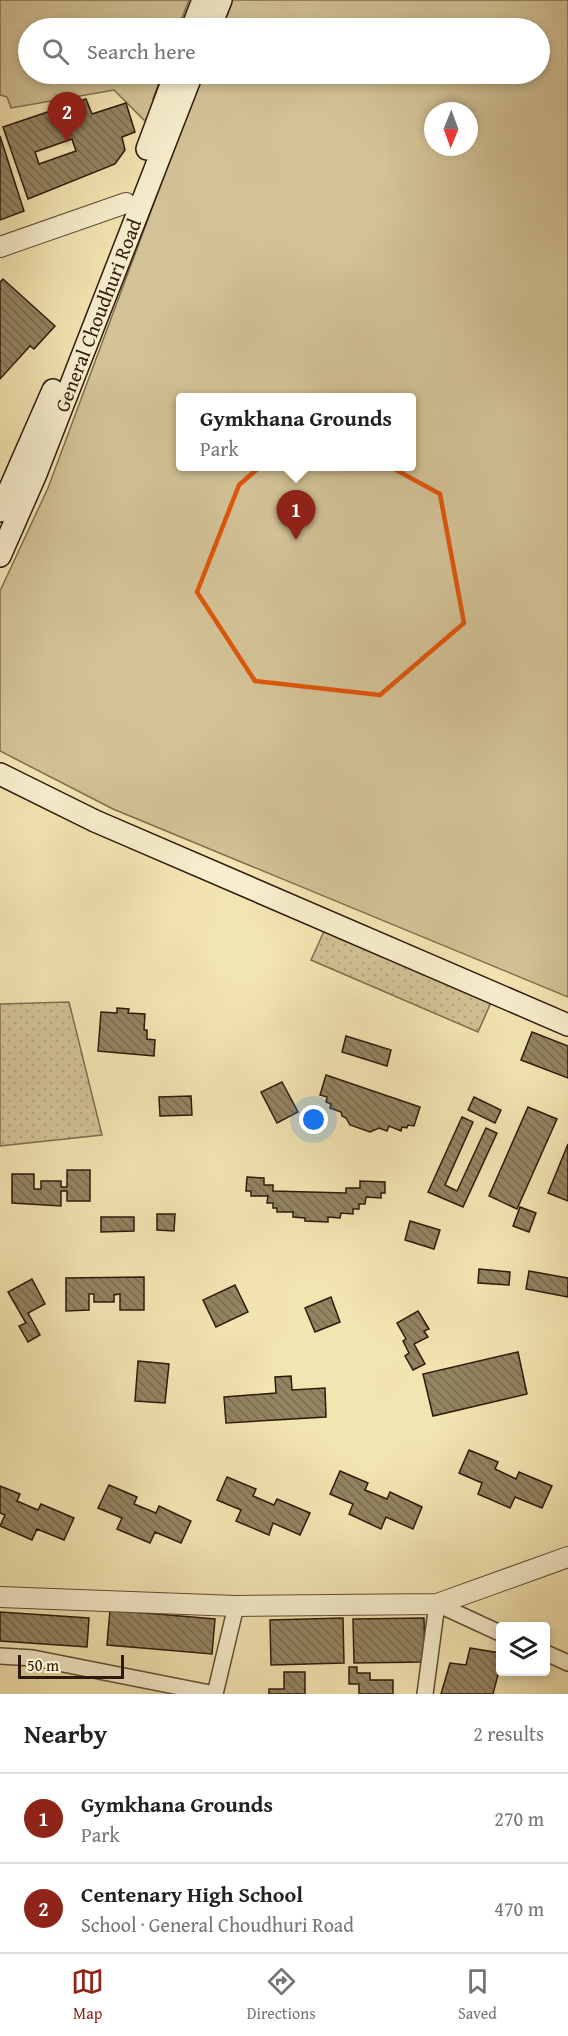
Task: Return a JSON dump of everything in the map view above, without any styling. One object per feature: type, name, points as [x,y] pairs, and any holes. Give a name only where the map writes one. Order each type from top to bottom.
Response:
[{"type":"main road","points":[[196,18],[203,0]]},
{"type":"main road","points":[[214,18],[221,0]]},
{"type":"main road","name":"General Choudhuri Road","points":[[0,511],[59,377],[171,84]]},
{"type":"main road","name":"General Choudhuri Road","points":[[0,556],[36,474],[188,84]]},
{"type":"main road","points":[[0,759],[110,817],[568,1009]]},
{"type":"main road","points":[[0,774],[95,821],[568,1024]]},
{"type":"street","points":[[0,247],[126,203]]},
{"type":"street","points":[[0,1597],[236,1606],[437,1604],[568,1557]]},
{"type":"street","points":[[437,1604],[496,1631]]},
{"type":"street","points":[[425,1694],[437,1604]]},
{"type":"street","points":[[0,1656],[33,1658],[215,1694],[236,1606]]},
{"type":"street","points":[[550,1655],[568,1663]]},
{"type":"highlighted area","points":[[310,423],[440,494],[464,623],[380,695],[255,681],[197,592],[239,485]]},
{"type":"shaded area","points":[[0,0],[189,0],[182,18],[18,18],[18,84],[158,84],[153,99],[160,103],[152,122],[144,120],[114,90],[11,108],[7,97],[0,95]]},
{"type":"shaded area","points":[[230,0],[568,0],[568,997],[113,809],[0,751],[0,591],[48,488],[198,84],[550,84],[550,18],[223,18]]},
{"type":"shaded area","points":[[326,927],[493,998],[478,1032],[311,960]]},
{"type":"shaded area","points":[[69,1002],[102,1135],[0,1146],[0,1004]]},
{"type":"building","points":[[86,99],[92,114],[126,103],[135,132],[122,137],[125,150],[115,164],[28,199],[3,127]],"holes":[[[72,139],[76,151],[39,164],[35,152]]]},
{"type":"building","points":[[0,136],[24,211],[0,220]]},
{"type":"building","points":[[3,279],[55,326],[34,349],[30,346],[0,379],[0,282]]},
{"type":"building","points":[[117,1008],[129,1009],[128,1013],[145,1014],[144,1030],[147,1030],[147,1039],[155,1040],[154,1056],[98,1051],[101,1012],[117,1013]]},
{"type":"building","points":[[532,1032],[568,1046],[568,1078],[521,1060]]},
{"type":"building","points":[[346,1036],[391,1050],[387,1066],[342,1052]]},
{"type":"building","points":[[326,1075],[420,1107],[414,1126],[402,1127],[401,1131],[389,1126],[387,1131],[379,1128],[370,1132],[350,1125],[341,1112],[330,1108],[331,1104],[326,1102],[327,1097],[320,1095]]},
{"type":"building","points":[[282,1082],[298,1112],[277,1123],[261,1092]]},
{"type":"building","points":[[191,1096],[192,1115],[160,1116],[159,1097]]},
{"type":"building","points":[[474,1097],[501,1110],[495,1123],[468,1110]]},
{"type":"building","points":[[528,1107],[557,1119],[517,1209],[489,1196]]},
{"type":"building","points":[[462,1117],[473,1122],[445,1185],[457,1191],[486,1128],[497,1133],[463,1207],[428,1192]]},
{"type":"building","points":[[568,1144],[568,1201],[548,1193]]},
{"type":"building","points":[[67,1170],[90,1170],[90,1201],[67,1201],[67,1191],[61,1191],[61,1206],[12,1203],[12,1174],[34,1174],[34,1189],[41,1189],[41,1181],[61,1181],[61,1187],[67,1187]]},
{"type":"building","points":[[247,1177],[264,1178],[264,1185],[273,1185],[273,1191],[346,1193],[346,1188],[360,1188],[360,1181],[385,1182],[385,1193],[381,1193],[381,1198],[366,1197],[365,1204],[359,1204],[359,1209],[353,1209],[353,1214],[341,1213],[340,1218],[328,1217],[328,1222],[305,1221],[305,1218],[293,1217],[293,1212],[277,1212],[277,1208],[273,1208],[273,1203],[267,1203],[268,1196],[251,1196],[251,1191],[246,1191]]},
{"type":"building","points":[[520,1207],[536,1213],[529,1232],[513,1226]]},
{"type":"building","points":[[157,1214],[175,1214],[174,1231],[157,1230]]},
{"type":"building","points":[[101,1217],[134,1217],[134,1231],[101,1232]]},
{"type":"building","points":[[410,1221],[440,1230],[434,1249],[405,1240]]},
{"type":"building","points":[[479,1269],[510,1272],[509,1285],[478,1283]]},
{"type":"building","points":[[529,1271],[568,1278],[568,1297],[526,1289]]},
{"type":"building","points":[[144,1277],[144,1310],[120,1310],[120,1294],[114,1295],[114,1302],[94,1302],[94,1294],[89,1294],[89,1310],[66,1311],[66,1278]]},
{"type":"building","points":[[32,1279],[45,1304],[28,1313],[40,1335],[28,1342],[19,1326],[26,1323],[8,1292]]},
{"type":"building","points":[[235,1285],[248,1312],[216,1327],[203,1300]]},
{"type":"building","points":[[331,1297],[340,1322],[315,1332],[305,1308]]},
{"type":"building","points":[[418,1311],[429,1329],[424,1331],[428,1337],[414,1344],[425,1364],[413,1370],[405,1356],[409,1353],[403,1341],[406,1339],[397,1323]]},
{"type":"building","points":[[518,1352],[527,1394],[433,1416],[423,1374]]},
{"type":"building","points":[[138,1361],[169,1364],[165,1403],[135,1401]]},
{"type":"building","points":[[291,1376],[292,1390],[325,1388],[326,1417],[226,1423],[224,1397],[276,1393],[275,1377]]},
{"type":"building","points":[[469,1450],[498,1462],[495,1469],[516,1479],[519,1472],[552,1486],[542,1508],[515,1497],[510,1508],[478,1494],[482,1483],[459,1473]]},
{"type":"building","points":[[340,1471],[368,1483],[365,1490],[387,1499],[390,1492],[422,1507],[413,1529],[386,1517],[381,1529],[349,1514],[353,1504],[330,1494]]},
{"type":"building","points":[[227,1477],[256,1489],[253,1496],[274,1505],[277,1499],[310,1513],[300,1535],[273,1523],[269,1535],[236,1521],[241,1510],[217,1500]]},
{"type":"building","points":[[109,1485],[137,1497],[134,1504],[156,1513],[159,1506],[191,1521],[181,1543],[155,1532],[150,1543],[117,1529],[122,1518],[98,1508]]},
{"type":"building","points":[[0,1486],[20,1494],[17,1501],[38,1510],[41,1504],[74,1518],[64,1540],[37,1529],[32,1540],[0,1526],[5,1515],[0,1513]]},
{"type":"building","points":[[110,1610],[215,1619],[212,1654],[107,1645]]},
{"type":"building","points":[[0,1612],[89,1618],[87,1647],[0,1641]]},
{"type":"building","points":[[343,1618],[344,1663],[271,1665],[270,1620]]},
{"type":"building","points":[[424,1618],[425,1662],[354,1663],[353,1619]]},
{"type":"building","points":[[470,1648],[496,1652],[498,1676],[493,1694],[441,1694],[450,1663],[466,1665]]},
{"type":"building","points":[[349,1667],[357,1667],[357,1673],[370,1673],[370,1680],[393,1680],[393,1694],[359,1694],[359,1684],[349,1684]]},
{"type":"building","points":[[284,1672],[305,1672],[305,1694],[269,1694],[269,1689],[284,1689]]},
{"type":"place","name":"Centenary High School","points":[[67,142]]},
{"type":"place","name":"Gymkhana Grounds","points":[[296,540]]}]
